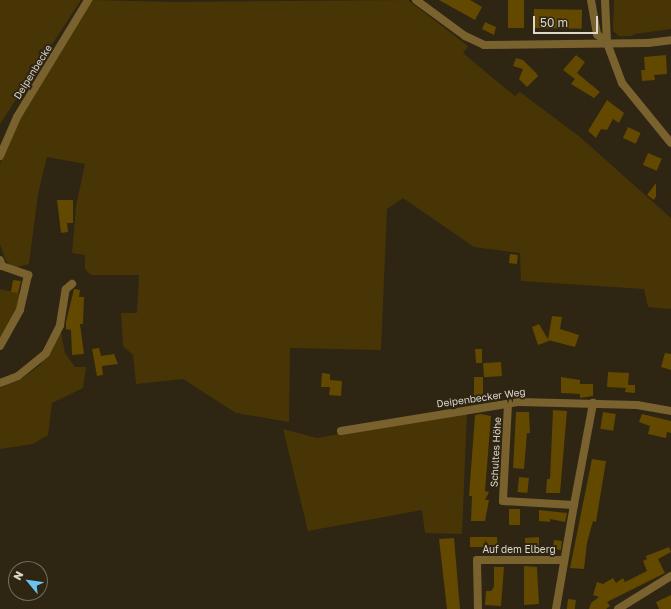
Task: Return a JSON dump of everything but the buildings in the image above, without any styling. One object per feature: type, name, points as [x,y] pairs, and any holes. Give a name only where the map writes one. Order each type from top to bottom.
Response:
[{"type":"street","name":"Deipenbecke","points":[[0,156],[17,117],[88,0]]},
{"type":"street","points":[[416,0],[465,36],[484,45],[607,43],[671,40]]},
{"type":"street","points":[[591,0],[598,34],[607,43]]},
{"type":"street","points":[[605,0],[607,43],[628,94],[671,143]]},
{"type":"street","points":[[0,260],[2,266],[28,275],[20,310],[0,346]]},
{"type":"street","points":[[0,383],[18,376],[46,353],[60,325],[66,289],[72,284]]},
{"type":"street","points":[[574,505],[593,403]]},
{"type":"street","name":"Deipenbecker Weg","points":[[341,431],[508,404],[593,403],[637,405],[671,411]]},
{"type":"street","name":"Schultes Höhe","points":[[508,404],[503,501],[574,505]]},
{"type":"street","name":"Auf dem Elberg","points":[[556,609],[562,560],[574,505]]},
{"type":"street","name":"Auf dem Elberg","points":[[478,609],[477,560],[562,560]]},
{"type":"street","points":[[618,609],[671,576]]},
{"type":"shaded area","points":[[0,0],[81,0],[0,124]]},
{"type":"shaded area","points":[[92,0],[174,2],[408,0],[468,46],[463,53],[488,74],[515,96],[520,92],[580,137],[671,218],[671,309],[648,307],[644,289],[521,281],[520,253],[474,247],[403,198],[387,209],[381,350],[290,348],[289,422],[236,413],[183,379],[136,384],[133,355],[123,346],[121,313],[137,313],[139,275],[91,275],[85,269],[85,255],[72,253],[76,206],[85,164],[47,157],[38,194],[29,264],[14,268],[6,261],[0,244],[0,165],[6,143],[28,101]]},
{"type":"shaded area","points":[[614,0],[671,0],[671,29],[634,34],[632,36],[619,36],[613,31]]},
{"type":"shaded area","points":[[0,289],[22,294],[19,307],[0,341]]},
{"type":"shaded area","points":[[61,332],[65,353],[75,367],[86,367],[83,388],[52,403],[48,435],[33,444],[0,449],[0,388],[20,380],[40,365]]},
{"type":"shaded area","points":[[467,411],[462,534],[425,533],[422,510],[308,531],[283,429],[317,438]]}]
